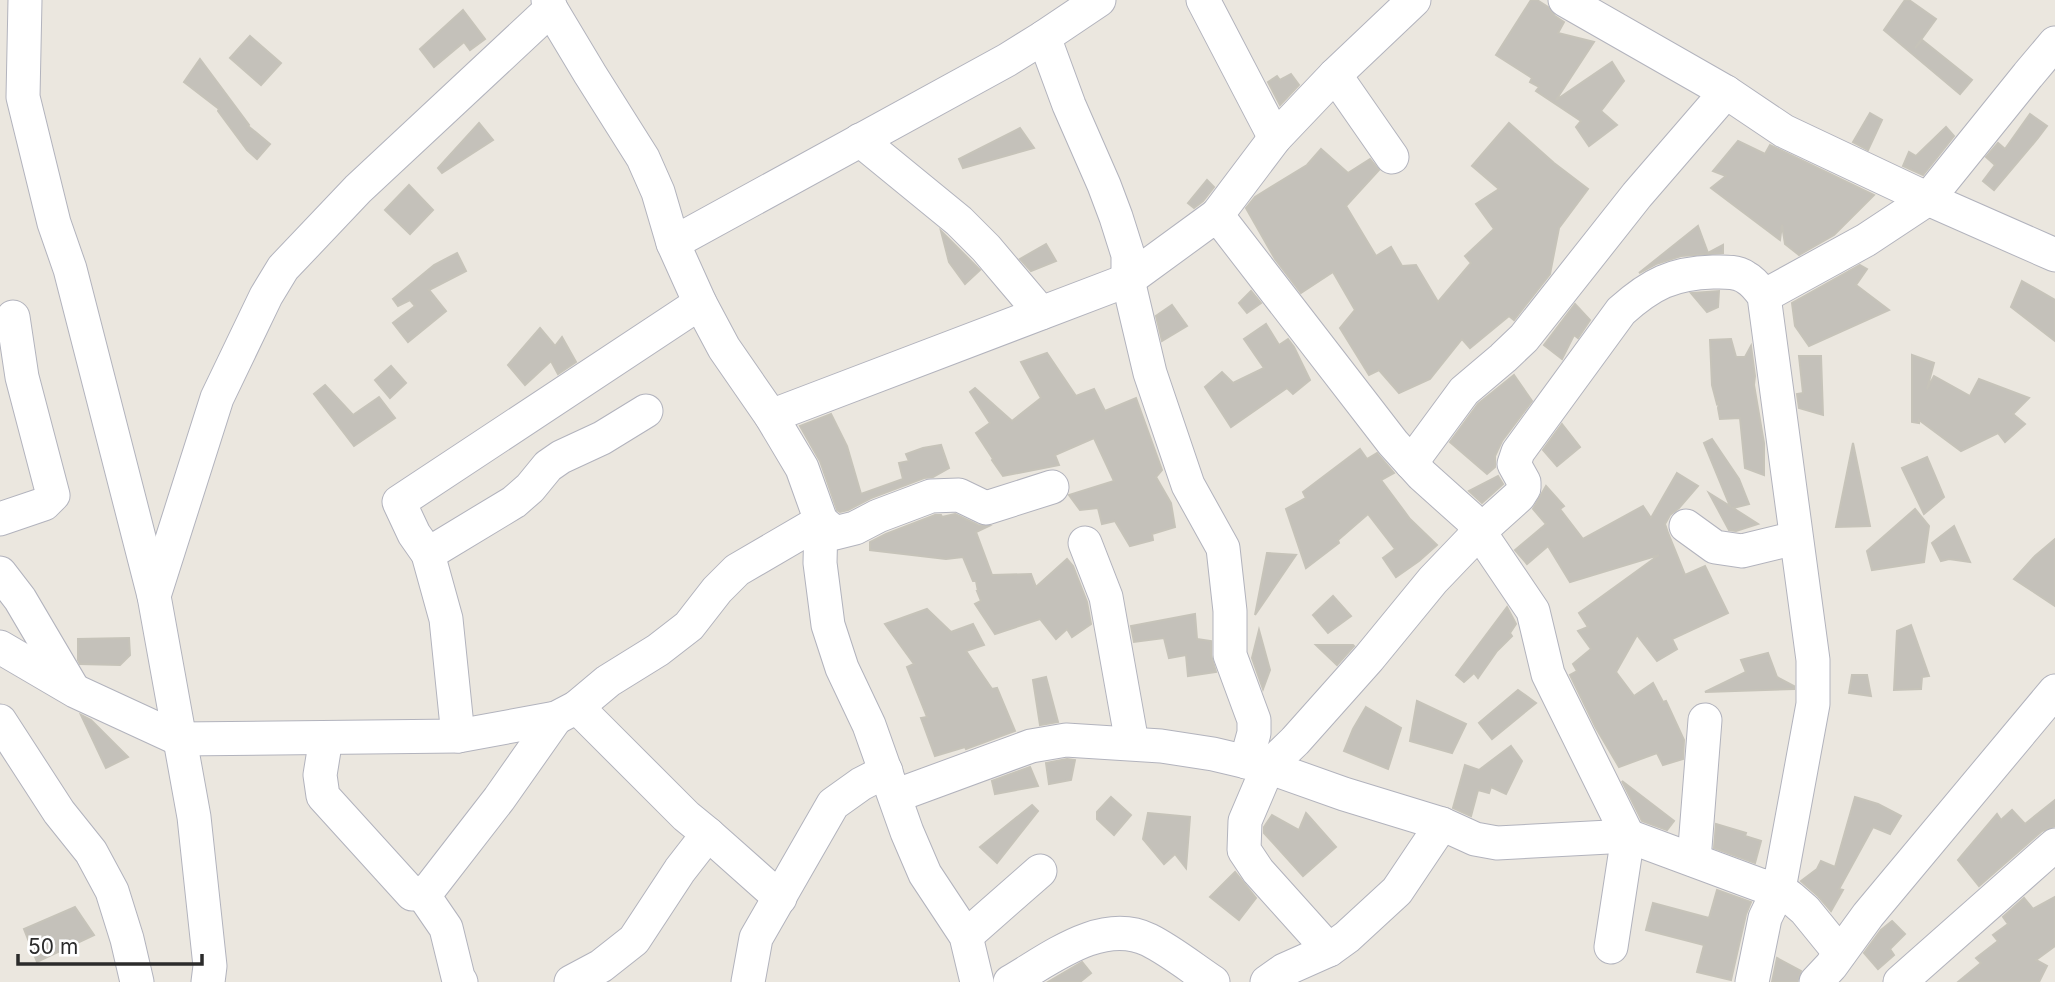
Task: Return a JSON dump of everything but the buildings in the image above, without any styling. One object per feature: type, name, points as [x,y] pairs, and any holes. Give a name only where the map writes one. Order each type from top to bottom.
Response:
[{"type":"street","points":[[24,0],[23,97],[154,596],[194,817],[210,965],[208,982]]},
{"type":"street","points":[[673,243],[1007,60],[1099,0]]},
{"type":"street","points":[[1203,0],[1275,138]]},
{"type":"street","points":[[771,415],[1128,280],[1217,215],[1275,138],[1335,75],[1414,0]]},
{"type":"street","points":[[1564,0],[1611,12],[1784,131],[2055,255]]},
{"type":"street","points":[[154,596],[217,398],[266,296],[283,268],[358,189],[550,5],[643,158],[658,192],[673,243],[724,348],[771,415],[802,468],[821,522],[820,563],[828,625],[842,668],[869,725],[925,874],[966,936],[978,982]]},
{"type":"street","points":[[1044,37],[1116,217],[1128,255],[1128,280],[1150,373],[1188,485],[1223,548],[1230,611],[1230,655],[1254,720],[1257,764],[1245,821],[1244,850],[1258,871],[1329,950]]},
{"type":"street","points":[[1764,296],[1866,240],[1928,199],[2055,43]]},
{"type":"street","points":[[1335,75],[1392,157]]},
{"type":"street","points":[[1411,463],[1464,391],[1524,338],[1637,195],[1726,92]]},
{"type":"street","points":[[860,140],[959,221],[986,248],[1041,313]]},
{"type":"street","points":[[1217,215],[1393,443],[1470,518],[1533,611],[1548,674],[1628,836],[1611,947]]},
{"type":"street","points":[[1257,764],[1304,731],[1433,580],[1479,532],[1519,496],[1524,482],[1514,464],[1518,452],[1621,311],[1661,281],[1684,274],[1732,272],[1744,276],[1754,283],[1764,296],[1813,660],[1813,704],[1779,889],[1765,918],[1752,982]]},
{"type":"street","points":[[458,736],[446,619],[428,554],[414,534],[398,502],[701,303]]},
{"type":"street","points":[[0,519],[44,504],[53,495],[22,377],[13,317]]},
{"type":"street","points":[[428,554],[514,502],[548,466],[561,457],[602,438],[646,411]]},
{"type":"street","points":[[821,522],[835,533],[855,528],[930,496],[959,495],[986,508],[1052,487]]},
{"type":"street","points":[[326,738],[320,775],[323,796],[412,894],[422,893],[430,888],[566,712],[689,626],[717,590],[737,570],[821,522]]},
{"type":"street","points":[[1686,526],[1715,547],[1742,551],[1796,538]]},
{"type":"street","points":[[1085,543],[1106,597],[1132,743]]},
{"type":"street","points":[[0,573],[20,599],[75,691]]},
{"type":"street","points":[[0,647],[75,691],[179,739],[458,736],[566,712]]},
{"type":"street","points":[[1833,971],[1868,915],[2055,691]]},
{"type":"street","points":[[566,712],[780,898]]},
{"type":"street","points":[[1693,860],[1705,720]]},
{"type":"street","points":[[0,721],[59,812],[91,852],[112,891],[127,939],[136,982]]},
{"type":"street","points":[[748,982],[756,938],[833,804],[861,784],[890,784],[1031,746],[1066,740],[1132,743],[1213,754],[1257,764],[1442,824],[1475,839],[1497,843],[1628,836],[1760,885],[1779,889],[1805,910],[1833,971]]},
{"type":"street","points":[[1267,982],[1284,970],[1329,950],[1348,937],[1397,891],[1442,824]]},
{"type":"street","points":[[571,982],[601,966],[634,940],[680,870],[708,834]]},
{"type":"street","points":[[1900,982],[2055,845]]},
{"type":"street","points":[[966,936],[1040,871]]},
{"type":"street","points":[[422,893],[446,928],[461,982]]},
{"type":"street","points":[[1010,982],[1075,944],[1115,932],[1148,939],[1213,982]]}]
